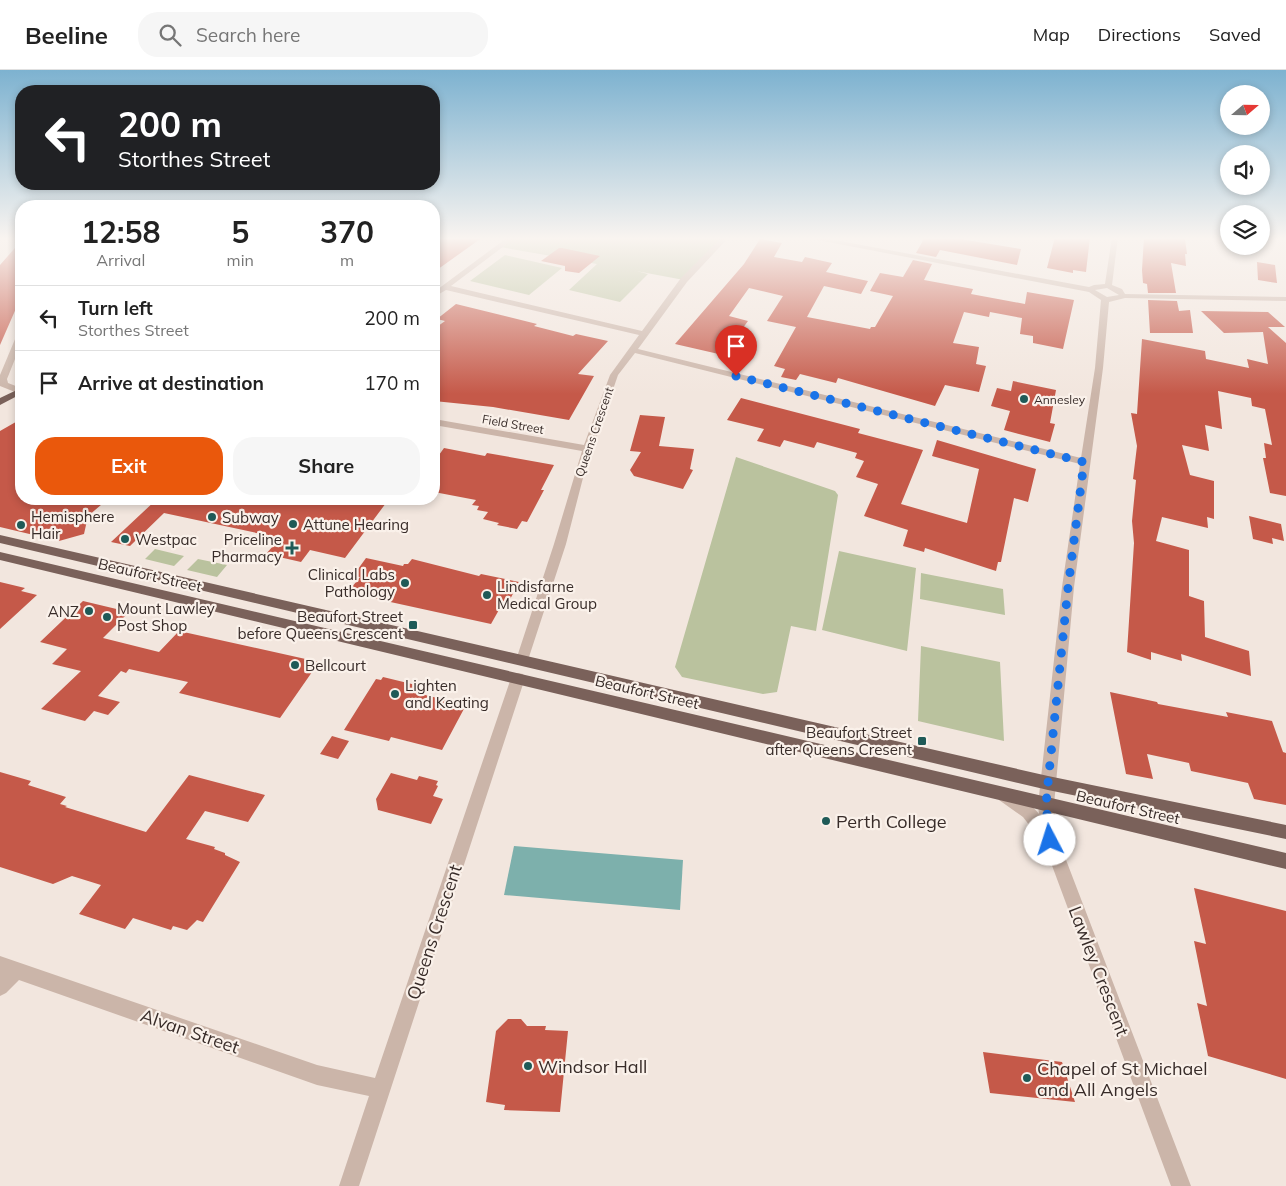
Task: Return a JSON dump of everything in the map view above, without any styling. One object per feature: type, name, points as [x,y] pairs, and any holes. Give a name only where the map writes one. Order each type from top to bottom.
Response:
[{"type":"main road","points":[[0,402],[15,394]]},
{"type":"main road","name":"Beaufort Street","points":[[0,539],[1048,783],[1286,832]]},
{"type":"main road","name":"Beaufort Street","points":[[0,556],[1286,861]]},
{"type":"street","points":[[454,289],[644,334]]},
{"type":"street","name":"Queens Crescent","points":[[522,660],[588,449],[614,375],[677,289]]},
{"type":"street","points":[[1086,289],[1105,299],[1117,300],[1123,296],[1286,300]]},
{"type":"street","points":[[1116,289],[1123,296]]},
{"type":"street","name":"Lawley Crescent","points":[[1105,299],[1099,368],[1084,462],[1068,588],[1046,805],[1050,840],[1181,1186]]},
{"type":"street","points":[[15,349],[3,379],[4,385],[15,389]]},
{"type":"street","points":[[633,350],[1084,462]]},
{"type":"street","name":"Field Street","points":[[440,423],[588,449]]},
{"type":"street","name":"Queens Crescent","points":[[349,1186],[518,678]]},
{"type":"street","name":"Lawley Crescent","points":[[1000,794],[1028,812],[1050,840]]},
{"type":"street","points":[[0,987],[8,968]]},
{"type":"street","name":"Alvan Street","points":[[8,968],[317,1075],[381,1089]]},
{"type":"green space","points":[[504,289],[536,289],[529,295]]},
{"type":"green space","points":[[570,289],[633,289],[620,302]]},
{"type":"green space","points":[[736,457],[835,491],[838,495],[816,631],[791,626],[777,692],[763,694],[682,677],[675,667]]},
{"type":"green space","points":[[155,549],[184,556],[174,566],[145,559]]},
{"type":"green space","points":[[839,551],[916,568],[907,651],[822,630]]},
{"type":"green space","points":[[198,559],[227,565],[217,577],[187,570]]},
{"type":"green space","points":[[921,573],[1003,589],[1005,615],[920,599]]},
{"type":"green space","points":[[921,646],[1000,662],[1004,741],[918,721]]},
{"type":"water","points":[[514,846],[683,860],[680,910],[504,895]]},
{"type":"building","points":[[0,289],[15,289],[15,311],[0,345]]},
{"type":"building","points":[[722,289],[748,289],[729,316],[748,321],[723,355],[675,344]]},
{"type":"building","points":[[754,289],[822,289],[807,317],[870,329],[875,327],[893,296],[870,291],[871,289],[973,289],[971,294],[1025,304],[1027,292],[1074,300],[1063,349],[1033,343],[1033,336],[1020,334],[1022,318],[990,312],[989,317],[964,312],[953,343],[979,347],[976,364],[986,366],[979,392],[945,385],[935,406],[838,378],[836,383],[800,374],[796,380],[781,377],[785,369],[774,366],[796,327],[767,321],[783,296]]},
{"type":"building","points":[[838,289],[864,289],[861,294]]},
{"type":"building","points":[[1148,289],[1175,289],[1176,293],[1148,293]]},
{"type":"building","points":[[1148,300],[1177,301],[1179,311],[1190,310],[1193,333],[1150,333]]},
{"type":"building","points":[[456,304],[537,324],[534,326],[573,336],[576,334],[608,341],[578,374],[594,376],[569,420],[493,407],[440,402],[440,325],[445,321],[440,320],[440,317]]},
{"type":"building","points":[[1201,311],[1268,312],[1285,327],[1268,327],[1286,343],[1286,496],[1270,493],[1263,458],[1266,458],[1264,443],[1272,445],[1265,409],[1252,406],[1251,398],[1218,391],[1222,429],[1205,425],[1209,451],[1182,445],[1190,475],[1214,481],[1214,519],[1207,517],[1208,528],[1162,517],[1156,541],[1189,550],[1189,596],[1204,601],[1205,637],[1249,651],[1251,676],[1181,654],[1182,661],[1151,652],[1151,660],[1127,652],[1134,543],[1132,521],[1136,480],[1133,479],[1137,446],[1131,413],[1137,414],[1142,339],[1205,351],[1206,359],[1249,368],[1247,359],[1268,364],[1263,332],[1224,333]]},
{"type":"building","name":"Annesley","points":[[1013,381],[1056,390],[1050,423],[1055,424],[1050,442],[1004,430],[1010,411],[991,406],[997,388],[1011,391]]},
{"type":"building","points":[[741,398],[860,429],[858,433],[923,450],[901,504],[967,523],[979,469],[932,456],[937,440],[1036,469],[1028,502],[1014,498],[1001,562],[998,562],[996,571],[925,548],[924,552],[903,546],[908,530],[864,516],[878,484],[856,477],[864,461],[855,458],[857,453],[817,442],[814,448],[784,440],[780,447],[757,441],[764,429],[727,420]]},
{"type":"building","points":[[640,415],[665,417],[659,446],[694,449],[690,469],[693,470],[683,489],[634,476],[630,470],[641,452],[630,451]]},
{"type":"building","points":[[15,422],[15,505],[101,505],[88,516],[84,534],[59,541],[0,527],[0,431]]},
{"type":"building","points":[[444,448],[485,456],[487,453],[554,465],[541,490],[544,490],[527,522],[522,521],[517,529],[497,525],[499,523],[483,519],[488,512],[477,510],[479,506],[472,505],[476,500],[440,493],[440,454]]},
{"type":"building","points":[[151,505],[385,505],[345,558],[310,550],[301,562],[266,554],[280,538],[164,513],[130,546],[111,542]]},
{"type":"building","points":[[1249,516],[1281,524],[1284,541],[1272,538],[1273,544],[1253,539]]},
{"type":"building","points":[[366,558],[403,566],[412,559],[479,576],[481,574],[519,582],[505,609],[500,608],[491,624],[363,596],[367,591],[352,587],[360,577],[353,576]]},
{"type":"building","points":[[0,582],[25,588],[21,591],[37,595],[0,629]]},
{"type":"building","points":[[83,601],[129,612],[103,638],[159,652],[179,631],[319,662],[280,718],[179,693],[188,682],[129,669],[126,673],[121,671],[98,696],[120,702],[108,715],[94,711],[85,721],[41,709],[81,671],[52,664],[67,649],[40,642]]},
{"type":"building","points":[[383,677],[420,686],[417,693],[466,705],[442,750],[391,737],[389,741],[344,730],[376,679],[381,680]]},
{"type":"building","points":[[1110,692],[1157,702],[1158,704],[1228,717],[1226,712],[1272,721],[1283,752],[1286,753],[1286,805],[1254,799],[1248,783],[1191,771],[1189,763],[1147,754],[1153,779],[1126,774]]},
{"type":"building","points":[[332,736],[349,741],[338,759],[320,754]]},
{"type":"building","points":[[0,772],[31,781],[28,785],[66,797],[60,804],[67,806],[65,807],[146,832],[189,775],[265,795],[248,822],[205,811],[186,839],[215,847],[214,849],[240,862],[203,922],[197,920],[187,930],[173,926],[171,930],[133,918],[125,929],[79,914],[101,885],[72,876],[53,884],[0,867]]},
{"type":"building","points":[[391,773],[417,780],[419,776],[438,781],[436,785],[438,786],[433,796],[443,799],[431,824],[378,810],[376,799]]},
{"type":"building","points":[[1194,888],[1286,911],[1286,1079],[1208,1056],[1197,1003],[1207,1006],[1194,941],[1206,944]]},
{"type":"building","name":"Windsor Hall","points":[[508,1019],[521,1019],[527,1026],[546,1026],[545,1030],[568,1031],[560,1112],[504,1110],[505,1105],[486,1102],[496,1031]]},
{"type":"building","name":"Chapel of St Michael and All Angels","points":[[983,1052],[1062,1062],[1075,1102],[990,1093]]},
{"type":"place","name":"Annesley","points":[[1024,399]]},
{"type":"place","name":"Subway","points":[[212,517]]},
{"type":"place","name":"Attune Hearing","points":[[293,524]]},
{"type":"place","name":"Hemisphere Hair","points":[[21,525]]},
{"type":"place","name":"Westpac","points":[[125,539]]},
{"type":"place","name":"Priceline Pharmacy","points":[[292,548]]},
{"type":"place","name":"Clinical Labs Pathology","points":[[405,583]]},
{"type":"place","name":"Lindisfarne Medical Group","points":[[487,595]]},
{"type":"place","name":"ANZ","points":[[89,611]]},
{"type":"place","name":"Mount Lawley Post Shop","points":[[107,617]]},
{"type":"place","name":"Beaufort Street before Queens Crescent","points":[[413,625]]},
{"type":"place","name":"Bellcourt","points":[[295,665]]},
{"type":"place","name":"Lighten and Keating","points":[[395,694]]},
{"type":"place","name":"Beaufort Street after Queens Cresent","points":[[922,741]]},
{"type":"place","name":"Perth College","points":[[826,821]]},
{"type":"place","name":"Windsor Hall","points":[[528,1066]]},
{"type":"place","name":"Chapel of St Michael and All Angels","points":[[1027,1078]]},
{"type":"route","points":[[736,376],[1084,462],[1068,588],[1046,805],[1050,840]]}]
